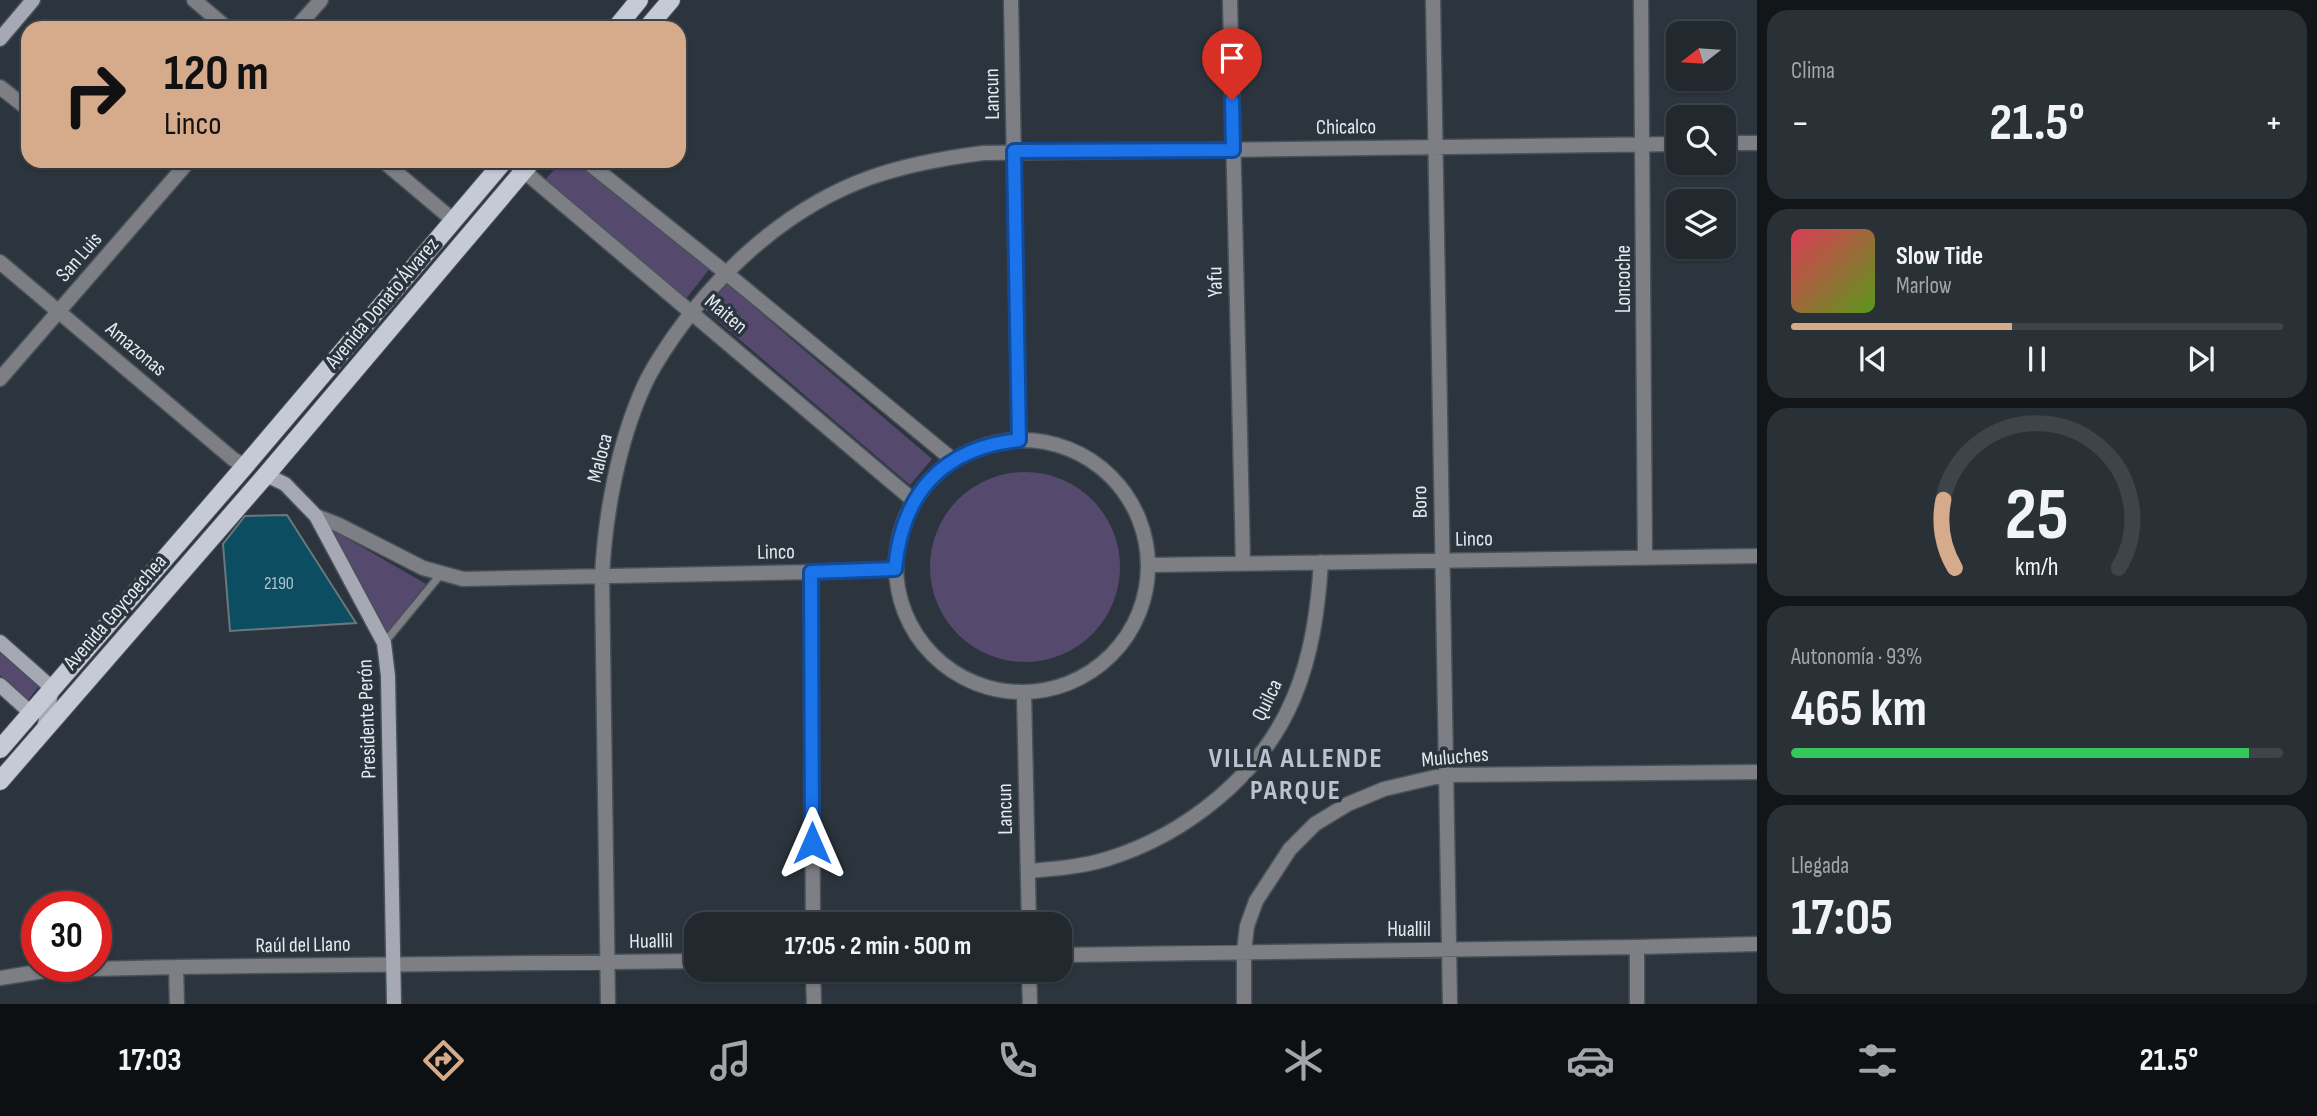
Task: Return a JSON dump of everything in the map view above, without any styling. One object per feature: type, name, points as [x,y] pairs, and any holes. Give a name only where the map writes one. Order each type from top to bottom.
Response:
[{"type":"main road","points":[[0,39],[33,0]]},
{"type":"main road","points":[[622,21],[639,0]]},
{"type":"main road","points":[[653,21],[671,0]]},
{"type":"main road","name":"Avenida Donato Álvarez","points":[[245,466],[497,168]]},
{"type":"main road","name":"Avenida Donato Álvarez","points":[[266,475],[520,168]]},
{"type":"main road","name":"Avenida Goycoechea","points":[[0,749],[31,713],[51,697],[245,466]]},
{"type":"main road","name":"Presidente Perón","points":[[266,475],[285,484],[316,516],[384,643],[388,676],[394,1004]]},
{"type":"main road","name":"Avenida Goycoechea","points":[[0,781],[266,475]]},
{"type":"main road","points":[[0,642],[51,697],[72,696]]},
{"type":"main road","points":[[0,685],[31,713]]},
{"type":"main road","points":[[44,729],[51,697]]},
{"type":"street","points":[[194,0],[219,21]]},
{"type":"street","points":[[302,21],[321,0]]},
{"type":"street","name":"Lancun","points":[[1011,0],[1019,440]]},
{"type":"street","name":"Yafu","points":[[1230,0],[1243,563]]},
{"type":"street","name":"Boro","points":[[1433,0],[1444,775],[1450,1004]]},
{"type":"street","name":"Loncoche","points":[[1641,0],[1645,558]]},
{"type":"street","points":[[0,86],[21,104]]},
{"type":"street","points":[[1736,143],[1757,142]]},
{"type":"street","name":"Chicalco","points":[[1014,151],[1666,144]]},
{"type":"street","name":"Maloca","points":[[607,1004],[603,544],[634,411],[656,363],[691,312],[726,273],[767,235],[806,208],[869,178],[910,166],[961,156],[1014,151]]},
{"type":"street","name":"San Luis","points":[[0,379],[183,168]]},
{"type":"street","points":[[391,168],[453,220]]},
{"type":"street","name":"Maiten","points":[[528,168],[691,312],[914,501]]},
{"type":"street","name":"Maiten","points":[[595,168],[953,460]]},
{"type":"street","name":"Amazonas","points":[[0,261],[233,459],[245,466]]},
{"type":"street","points":[[1019,440],[1051,443],[1081,455],[1108,474],[1128,499],[1142,528],[1150,565],[1145,594],[1133,626],[1114,653],[1088,675],[1057,688],[1024,693],[995,690],[977,684],[944,666],[924,646],[908,622],[899,595],[895,569],[904,521],[914,501],[931,478],[953,460],[985,446],[1019,440]]},
{"type":"street","name":"Linco","points":[[316,516],[423,568],[463,579],[895,569]]},
{"type":"street","name":"Linco","points":[[1150,565],[1757,556]]},
{"type":"street","name":"Quilca","points":[[1028,871],[1106,860],[1146,845],[1177,829],[1213,803],[1237,781],[1268,744],[1293,699],[1310,647],[1318,608],[1321,562]]},
{"type":"street","points":[[811,572],[813,912]]},
{"type":"street","name":"Lancun","points":[[1024,693],[1029,912]]},
{"type":"street","name":"Muluches","points":[[1244,951],[1247,926],[1267,881],[1290,849],[1315,824],[1348,804],[1384,789],[1444,775],[1757,772]]},
{"type":"street","name":"Huallil","points":[[1072,955],[1757,944]]},
{"type":"street","points":[[1637,947],[1637,1004]]},
{"type":"street","points":[[1244,951],[1244,1004]]},
{"type":"street","name":"Huallil","points":[[606,963],[684,961]]},
{"type":"street","name":"Raúl del Llano","points":[[0,978],[50,971],[176,967],[606,963]]},
{"type":"street","points":[[176,967],[177,1004]]},
{"type":"street","points":[[813,982],[814,1004]]},
{"type":"street","points":[[1030,982],[1030,1004]]},
{"type":"lane","points":[[384,643],[441,574]]},
{"type":"shaded area","points":[[556,168],[582,168],[711,267],[685,300],[544,181]]},
{"type":"shaded area","points":[[727,284],[932,459],[910,485],[705,310]]},
{"type":"shaded area","points":[[1025,472],[1044,473],[1062,479],[1092,500],[1113,530],[1119,548],[1119,586],[1113,604],[1092,634],[1062,655],[1044,661],[1025,662],[1006,661],[988,655],[958,634],[937,604],[931,586],[930,567],[931,548],[937,530],[958,500],[988,479],[1006,473]]},
{"type":"shaded area","points":[[331,529],[426,584],[382,639]]},
{"type":"shaded area","points":[[0,651],[39,686],[28,700],[0,675]]},
{"type":"building","points":[[287,515],[356,623],[230,631],[223,544],[245,516]]},
{"type":"district","name":"VILLA ALLENDE PARQUE","points":[[1296,774]]},
{"type":"route","points":[[812,843],[811,572],[895,569],[904,521],[914,501],[931,478],[953,460],[974,449],[996,442],[1019,440],[1014,151],[1233,150],[1232,100]]}]
